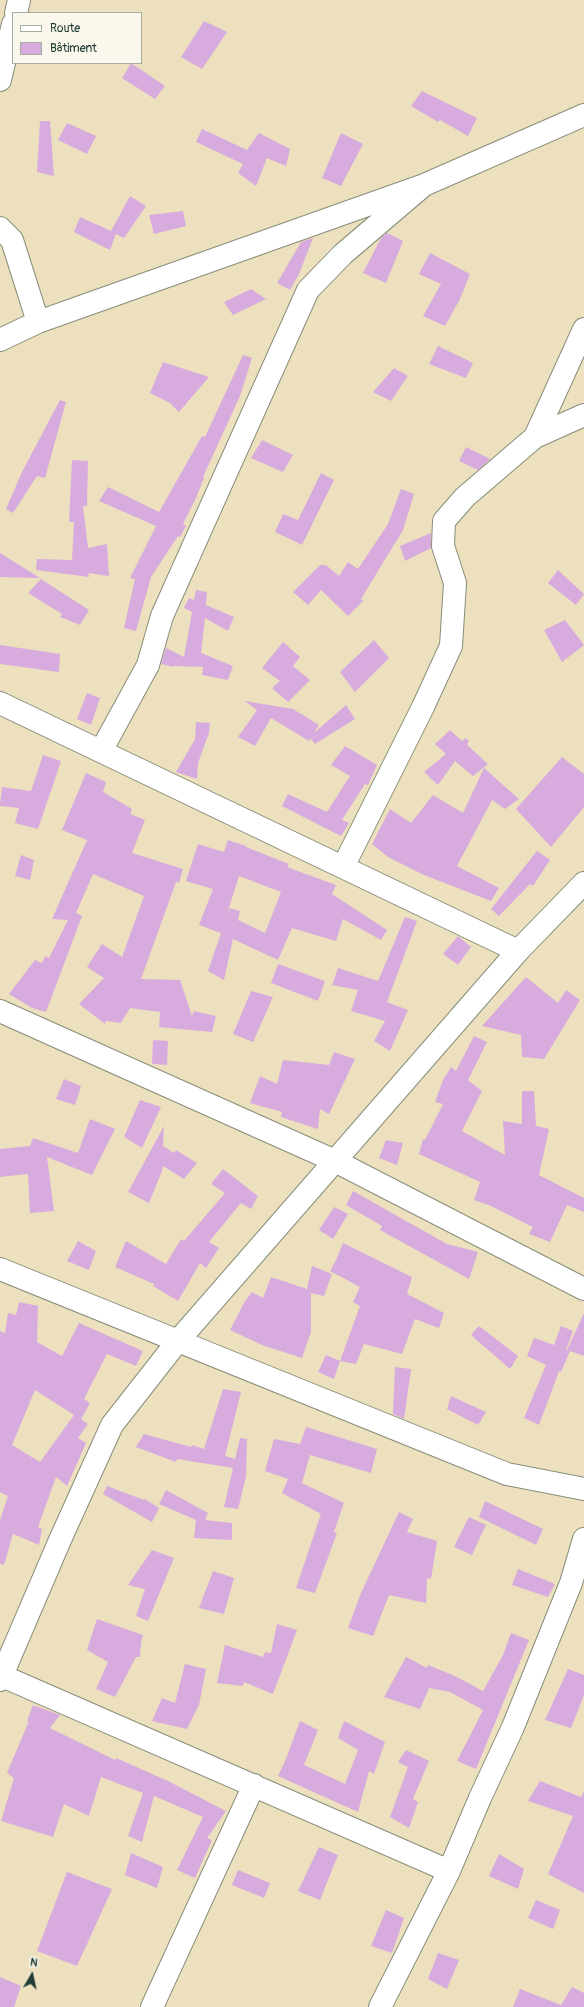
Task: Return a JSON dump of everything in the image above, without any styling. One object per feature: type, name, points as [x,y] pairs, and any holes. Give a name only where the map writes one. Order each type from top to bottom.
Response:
[{"type":"street","points":[[16,12],[18,0]]},
{"type":"street","points":[[0,80],[12,28]]},
{"type":"street","points":[[1,342],[38,322],[424,185],[584,115]]},
{"type":"street","points":[[101,751],[148,664],[162,616],[308,290],[343,254],[424,185]]},
{"type":"street","points":[[0,228],[12,240],[38,322]]},
{"type":"street","points":[[534,437],[584,329]]},
{"type":"street","points":[[343,867],[451,646],[454,583],[443,546],[444,521],[465,496],[534,437],[584,416]]},
{"type":"street","points":[[0,703],[518,951]]},
{"type":"street","points":[[449,1871],[254,1785],[1,1677],[60,1540],[112,1425],[177,1342],[518,951],[584,883]]},
{"type":"street","points":[[0,1011],[335,1161],[584,1289]]},
{"type":"street","points":[[0,1269],[177,1342],[507,1474],[584,1489]]},
{"type":"street","points":[[380,2007],[449,1871],[480,1798],[580,1577],[584,1539]]},
{"type":"street","points":[[152,2007],[254,1785]]},
{"type":"building","points":[[204,21],[227,32],[202,69],[181,57]]},
{"type":"building","points":[[130,64],[132,64],[165,86],[155,99],[122,78]]},
{"type":"building","points":[[422,91],[477,118],[468,136],[440,120],[438,122],[411,106]]},
{"type":"building","points":[[40,121],[50,121],[54,176],[37,172]]},
{"type":"building","points":[[67,123],[96,136],[87,154],[58,140]]},
{"type":"building","points":[[202,129],[247,150],[259,133],[290,149],[286,166],[267,158],[256,186],[238,173],[243,164],[196,142]]},
{"type":"building","points":[[341,133],[363,144],[341,186],[322,178]]},
{"type":"building","points":[[130,196],[146,206],[124,238],[116,234],[110,250],[74,232],[80,217],[111,231]]},
{"type":"building","points":[[183,211],[186,226],[154,234],[149,215]]},
{"type":"building","points":[[387,233],[403,241],[386,283],[363,273],[381,238]]},
{"type":"building","points":[[313,238],[299,274],[290,290],[277,283],[301,242]]},
{"type":"building","points":[[430,253],[470,274],[460,299],[445,326],[423,316],[441,284],[419,274]]},
{"type":"building","points":[[251,289],[266,299],[233,315],[224,302]]},
{"type":"building","points":[[438,346],[473,363],[466,378],[429,364]]},
{"type":"building","points":[[243,355],[252,358],[240,396],[203,477],[204,478],[196,498],[183,524],[186,526],[180,537],[178,536],[151,577],[136,631],[124,628],[135,579],[130,578],[156,526],[99,501],[108,487],[159,512],[202,436],[205,437]]},
{"type":"building","points":[[163,362],[209,377],[179,412],[170,403],[150,393]]},
{"type":"building","points":[[394,368],[408,376],[391,401],[373,392]]},
{"type":"building","points":[[60,400],[66,402],[45,478],[37,476],[13,513],[6,509],[22,472]]},
{"type":"building","points":[[262,440],[293,455],[283,472],[251,458]]},
{"type":"building","points":[[466,447],[490,459],[478,470],[459,461]]},
{"type":"building","points":[[72,460],[88,461],[87,506],[83,506],[88,548],[107,544],[109,576],[88,573],[89,577],[36,570],[37,559],[72,560],[74,522],[69,522]]},
{"type":"building","points":[[321,473],[334,480],[302,545],[275,532],[283,514],[298,520]]},
{"type":"building","points":[[401,489],[414,494],[403,530],[361,599],[363,601],[348,616],[321,590],[308,605],[293,592],[320,565],[326,565],[339,576],[348,562],[358,569],[388,524]]},
{"type":"building","points":[[431,533],[431,548],[405,561],[400,546]]},
{"type":"building","points":[[0,553],[40,578],[0,577]]},
{"type":"building","points":[[558,570],[584,594],[576,605],[548,583]]},
{"type":"building","points":[[41,579],[89,610],[80,625],[60,617],[62,614],[28,593]]},
{"type":"building","points":[[196,590],[207,592],[206,605],[234,617],[228,631],[205,618],[201,653],[233,666],[228,680],[202,675],[203,667],[174,667],[161,664],[166,648],[184,657],[192,612],[184,608],[189,598],[194,600]]},
{"type":"building","points":[[565,620],[584,645],[562,662],[544,630]]},
{"type":"building","points":[[374,640],[389,658],[355,692],[340,672]]},
{"type":"building","points":[[283,642],[300,657],[293,666],[310,680],[288,702],[272,688],[280,681],[262,668]]},
{"type":"building","points":[[0,645],[60,654],[59,672],[0,664]]},
{"type":"building","points":[[87,693],[100,698],[91,725],[77,719]]},
{"type":"building","points":[[245,701],[293,709],[319,725],[314,733],[346,705],[355,719],[315,744],[310,738],[309,741],[271,718],[255,746],[238,737],[257,710]]},
{"type":"building","points":[[196,722],[210,723],[209,733],[198,763],[197,779],[176,772],[195,739]]},
{"type":"building","points":[[450,730],[462,741],[466,738],[469,741],[467,745],[488,764],[473,776],[455,761],[438,785],[424,772],[446,754],[435,744]]},
{"type":"building","points":[[345,746],[377,765],[368,785],[365,784],[342,820],[349,823],[341,836],[282,806],[288,794],[327,812],[350,776],[331,765]]},
{"type":"building","points":[[43,755],[61,761],[38,829],[15,823],[19,808],[0,806],[0,804],[2,787],[31,791]]},
{"type":"building","points":[[562,757],[584,774],[584,807],[551,847],[516,809]]},
{"type":"building","points":[[484,768],[519,799],[505,809],[492,800],[457,866],[499,888],[491,901],[424,875],[388,857],[372,844],[390,809],[411,823],[433,795],[463,813]]},
{"type":"building","points":[[86,773],[106,782],[103,792],[132,809],[130,814],[145,820],[132,853],[183,869],[179,883],[176,882],[141,979],[180,980],[192,1016],[194,1011],[216,1016],[212,1032],[159,1027],[160,1012],[130,1008],[121,1023],[106,1021],[105,1024],[79,1004],[104,978],[87,967],[102,944],[122,957],[144,896],[93,874],[76,913],[82,916],[46,1012],[32,1008],[9,994],[35,960],[42,963],[45,956],[49,958],[68,920],[52,919],[87,840],[62,830]]},
{"type":"building","points":[[228,840],[289,864],[287,867],[336,885],[332,894],[387,930],[381,940],[343,919],[336,941],[292,928],[278,960],[233,939],[224,980],[208,971],[221,933],[199,925],[213,889],[186,881],[198,844],[224,852]],"holes":[[[239,876],[281,892],[265,933],[238,920],[240,911],[230,908],[227,914]]]},
{"type":"building","points":[[537,851],[550,860],[533,886],[530,884],[499,916],[491,909]]},
{"type":"building","points":[[21,855],[34,860],[30,880],[15,876]]},
{"type":"building","points":[[405,917],[417,921],[387,1002],[408,1010],[390,1051],[374,1041],[385,1021],[351,1011],[358,990],[332,985],[338,968],[378,981]]},
{"type":"building","points":[[458,936],[471,947],[458,965],[443,954]]},
{"type":"building","points":[[278,964],[325,981],[318,1001],[271,983]]},
{"type":"building","points":[[526,977],[558,1003],[566,990],[580,1000],[544,1059],[522,1057],[521,1035],[482,1026]]},
{"type":"building","points":[[251,991],[273,997],[253,1042],[233,1034]]},
{"type":"building","points":[[474,1036],[487,1042],[468,1080],[482,1091],[462,1131],[505,1155],[503,1121],[522,1124],[522,1091],[534,1091],[536,1126],[549,1129],[539,1175],[584,1198],[584,1212],[567,1205],[550,1242],[529,1234],[533,1227],[491,1206],[474,1200],[480,1182],[419,1154],[423,1139],[425,1140],[443,1104],[435,1102],[443,1080],[451,1067],[456,1071]]},
{"type":"building","points":[[153,1040],[168,1041],[167,1065],[152,1064]]},
{"type":"building","points":[[334,1052],[355,1059],[329,1114],[320,1109],[318,1129],[281,1117],[282,1112],[250,1103],[260,1076],[277,1084],[283,1060],[329,1065]]},
{"type":"building","points":[[64,1079],[81,1086],[75,1105],[56,1099]]},
{"type":"building","points":[[140,1100],[161,1107],[142,1148],[124,1137]]},
{"type":"building","points":[[90,1119],[115,1129],[92,1175],[47,1157],[54,1211],[30,1213],[28,1174],[0,1177],[0,1149],[30,1146],[33,1138],[78,1153]]},
{"type":"building","points":[[164,1126],[163,1146],[174,1153],[176,1150],[197,1163],[184,1179],[163,1166],[149,1203],[128,1192]]},
{"type":"building","points":[[386,1140],[403,1143],[397,1165],[379,1158]]},
{"type":"building","points":[[223,1169],[258,1196],[251,1209],[241,1203],[209,1242],[219,1248],[206,1268],[200,1263],[178,1301],[153,1286],[154,1284],[115,1267],[126,1241],[166,1264],[181,1239],[184,1241],[225,1193],[211,1184]]},
{"type":"building","points":[[353,1191],[447,1244],[478,1252],[469,1279],[380,1230],[382,1226],[346,1205]]},
{"type":"building","points":[[334,1207],[348,1214],[333,1239],[319,1230]]},
{"type":"building","points":[[78,1241],[96,1251],[89,1270],[67,1261]]},
{"type":"building","points":[[343,1243],[412,1277],[407,1294],[444,1313],[439,1328],[415,1319],[402,1354],[364,1344],[356,1364],[340,1361],[360,1306],[353,1302],[360,1287],[330,1271]]},
{"type":"building","points":[[312,1266],[332,1274],[324,1296],[311,1293],[311,1332],[302,1358],[262,1345],[230,1330],[245,1301],[252,1292],[263,1298],[271,1277],[307,1289]]},
{"type":"building","points":[[19,1302],[38,1306],[37,1342],[62,1356],[79,1323],[143,1351],[136,1366],[107,1354],[84,1399],[90,1403],[81,1419],[88,1424],[78,1438],[86,1443],[67,1486],[56,1477],[38,1527],[42,1529],[39,1545],[13,1534],[4,1565],[0,1564],[0,1520],[8,1496],[0,1492],[0,1331],[5,1333],[8,1313],[16,1315]],"holes":[[[35,1390],[74,1415],[40,1462],[12,1445]]]},
{"type":"building","points":[[584,1313],[584,1356],[567,1350]]},
{"type":"building","points":[[479,1326],[518,1356],[510,1369],[471,1335]]},
{"type":"building","points":[[561,1326],[573,1331],[566,1350],[570,1351],[561,1372],[559,1371],[539,1425],[524,1418],[546,1365],[527,1356],[534,1338],[554,1345]]},
{"type":"building","points":[[326,1355],[340,1361],[334,1379],[318,1372]]},
{"type":"building","points":[[395,1367],[411,1369],[404,1419],[393,1414]]},
{"type":"building","points":[[223,1389],[241,1392],[225,1456],[235,1459],[240,1438],[247,1439],[246,1477],[238,1509],[224,1507],[233,1468],[177,1459],[176,1462],[136,1447],[144,1434],[191,1447],[192,1445],[204,1449]]},
{"type":"building","points":[[451,1396],[486,1412],[478,1425],[447,1409]]},
{"type":"building","points":[[306,1427],[377,1449],[371,1473],[310,1455],[302,1483],[344,1503],[334,1532],[337,1533],[315,1593],[296,1588],[321,1514],[282,1493],[288,1479],[265,1471],[274,1439],[300,1444]]},
{"type":"building","points":[[107,1486],[144,1500],[145,1499],[159,1508],[152,1522],[103,1494]]},
{"type":"building","points":[[166,1490],[208,1513],[205,1520],[232,1523],[232,1540],[194,1538],[196,1520],[159,1504]]},
{"type":"building","points":[[485,1501],[543,1529],[536,1545],[479,1517]]},
{"type":"building","points":[[399,1512],[413,1519],[407,1532],[437,1541],[431,1579],[427,1578],[426,1603],[389,1595],[373,1636],[348,1628],[361,1593]]},
{"type":"building","points":[[469,1517],[486,1525],[472,1555],[454,1547]]},
{"type":"building","points":[[152,1550],[174,1558],[148,1621],[136,1616],[145,1589],[128,1585]]},
{"type":"building","points":[[518,1569],[555,1584],[548,1597],[512,1585]]},
{"type":"building","points":[[213,1571],[234,1578],[224,1614],[199,1608]]},
{"type":"building","points":[[97,1619],[143,1635],[140,1657],[136,1657],[115,1697],[96,1689],[108,1662],[87,1650]]},
{"type":"building","points":[[277,1624],[297,1630],[273,1694],[244,1682],[243,1686],[217,1683],[225,1645],[263,1657],[265,1652],[271,1653]]},
{"type":"building","points":[[511,1633],[529,1640],[476,1769],[457,1761],[483,1710],[450,1692],[429,1688],[420,1709],[384,1697],[406,1657],[427,1668],[428,1665],[455,1676],[483,1691],[503,1655]]},
{"type":"building","points":[[185,1664],[206,1669],[199,1705],[187,1729],[152,1721],[162,1698],[175,1703]]},
{"type":"building","points":[[568,1669],[584,1675],[584,1695],[571,1728],[545,1720]]},
{"type":"building","points":[[33,1705],[60,1715],[50,1728],[115,1760],[116,1758],[168,1781],[226,1811],[207,1838],[212,1840],[195,1878],[177,1870],[203,1817],[154,1796],[142,1842],[128,1836],[143,1793],[101,1777],[89,1816],[64,1804],[53,1837],[1,1821],[14,1778],[7,1773],[29,1721],[27,1721]]},
{"type":"building","points":[[300,1721],[318,1730],[304,1765],[345,1784],[358,1750],[338,1738],[344,1721],[385,1742],[374,1774],[369,1771],[358,1812],[278,1776]]},
{"type":"building","points":[[406,1750],[429,1761],[413,1799],[418,1802],[409,1828],[390,1817],[408,1767],[398,1762]]},
{"type":"building","points":[[540,1781],[581,1797],[584,1791],[584,1893],[548,1874],[573,1816],[528,1801]]},
{"type":"building","points":[[319,1847],[338,1855],[320,1900],[298,1891]]},
{"type":"building","points":[[131,1853],[163,1867],[157,1888],[125,1875]]},
{"type":"building","points":[[499,1854],[524,1869],[518,1889],[489,1876]]},
{"type":"building","points":[[238,1870],[270,1883],[264,1898],[232,1885]]},
{"type":"building","points":[[67,1872],[112,1889],[77,1966],[37,1951]]},
{"type":"building","points":[[536,1900],[560,1910],[553,1929],[528,1918]]},
{"type":"building","points":[[386,1910],[404,1918],[392,1953],[371,1946]]},
{"type":"building","points":[[438,1953],[459,1960],[447,1989],[428,1979]]},
{"type":"building","points":[[0,1977],[21,1986],[14,2007],[0,2007]]},
{"type":"building","points":[[572,1987],[584,1993],[584,2007],[513,2007],[520,1989],[561,2005]]}]
